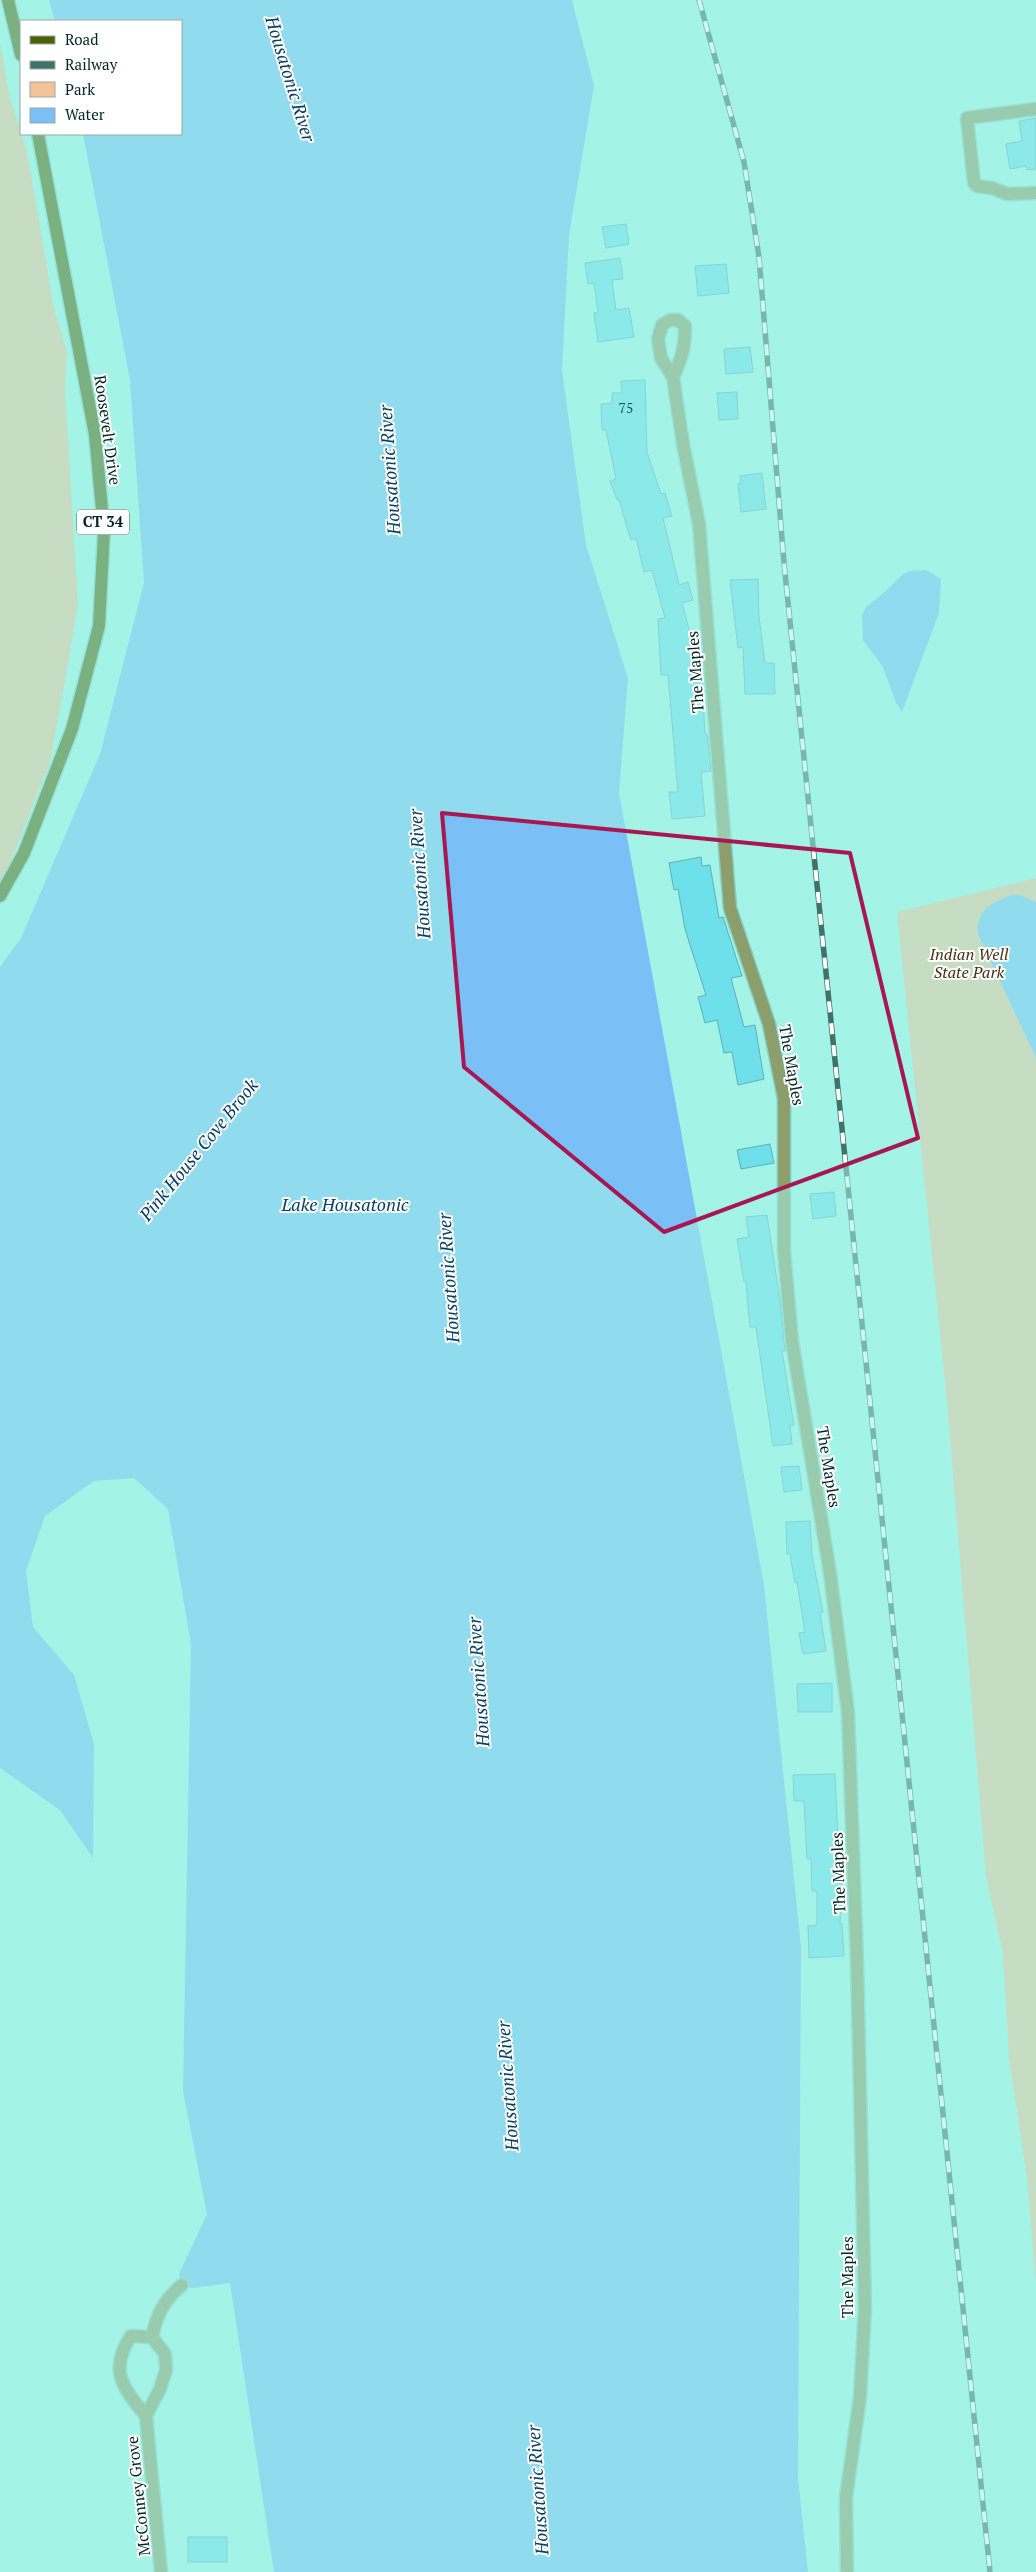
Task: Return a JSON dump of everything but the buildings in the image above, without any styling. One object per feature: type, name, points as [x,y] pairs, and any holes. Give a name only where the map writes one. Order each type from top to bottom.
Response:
[{"type":"main road","points":[[8,0],[20,52]]},
{"type":"main road","name":"Roosevelt Drive","points":[[0,896],[24,853],[72,729],[99,626],[104,531],[95,435],[38,135]]},
{"type":"street","points":[[1036,109],[967,118],[974,183],[977,186],[992,188],[1008,194],[1036,194]]},
{"type":"street","name":"The Maples","points":[[673,377],[683,444],[699,524],[730,908],[769,1024],[784,1098],[784,1250],[792,1341],[830,1573],[848,1712],[857,1962],[865,2308],[860,2397],[846,2496],[847,2572]]},
{"type":"street","points":[[152,2337],[156,2316],[167,2297],[182,2284]]},
{"type":"street","name":"McConney Grove","points":[[146,2416],[128,2394],[118,2371],[121,2351],[131,2336],[152,2337],[165,2354],[166,2370],[160,2389],[146,2416],[162,2572]]},
{"type":"highlighted area","points":[[442,813],[850,853],[918,1138],[664,1232],[464,1067]]},
{"type":"green space","points":[[0,43],[10,98],[20,129],[20,135],[22,135],[27,151],[54,309],[67,352],[65,388],[78,606],[51,759],[8,869],[0,882]]},
{"type":"green space","name":"Indian Well State Park","points":[[1036,878],[1036,2285],[1027,2178],[1009,2058],[1003,1954],[986,1876],[947,1401],[897,912]]},
{"type":"water","name":"Lake Housatonic","points":[[49,0],[572,0],[594,86],[569,235],[562,370],[586,545],[628,678],[619,793],[764,1585],[801,1947],[798,2478],[808,2572],[274,2572],[230,2283],[192,2288],[182,2285],[179,2274],[207,2214],[183,2091],[191,1644],[168,1509],[134,1478],[94,1481],[45,1516],[26,1571],[33,1627],[74,1675],[94,1744],[93,1858],[60,1810],[0,1768],[0,967],[21,938],[100,754],[144,583],[130,380],[83,135],[182,135],[182,20],[55,20]]},
{"type":"water","points":[[926,570],[941,579],[939,613],[902,712],[896,703],[883,667],[863,640],[862,615],[866,607],[903,574],[910,571]]},
{"type":"water","points":[[1011,895],[1020,895],[1036,902],[1036,1058],[978,934],[979,919],[982,913],[997,901]]},
{"type":"railway","points":[[699,0],[744,162],[759,257],[784,563],[990,2572]]},
{"type":"water label","name":"Housatonic River","points":[[290,79]]},
{"type":"water label","name":"Housatonic River","points":[[390,470]]},
{"type":"water label","name":"Housatonic River","points":[[420,874]]},
{"type":"water label","name":"Pink House Cove Brook","points":[[199,1150]]},
{"type":"water label","name":"Housatonic River","points":[[449,1278]]},
{"type":"water label","name":"Housatonic River","points":[[479,1682]]},
{"type":"water label","name":"Housatonic River","points":[[508,2086]]},
{"type":"water label","name":"Housatonic River","points":[[538,2490]]}]
